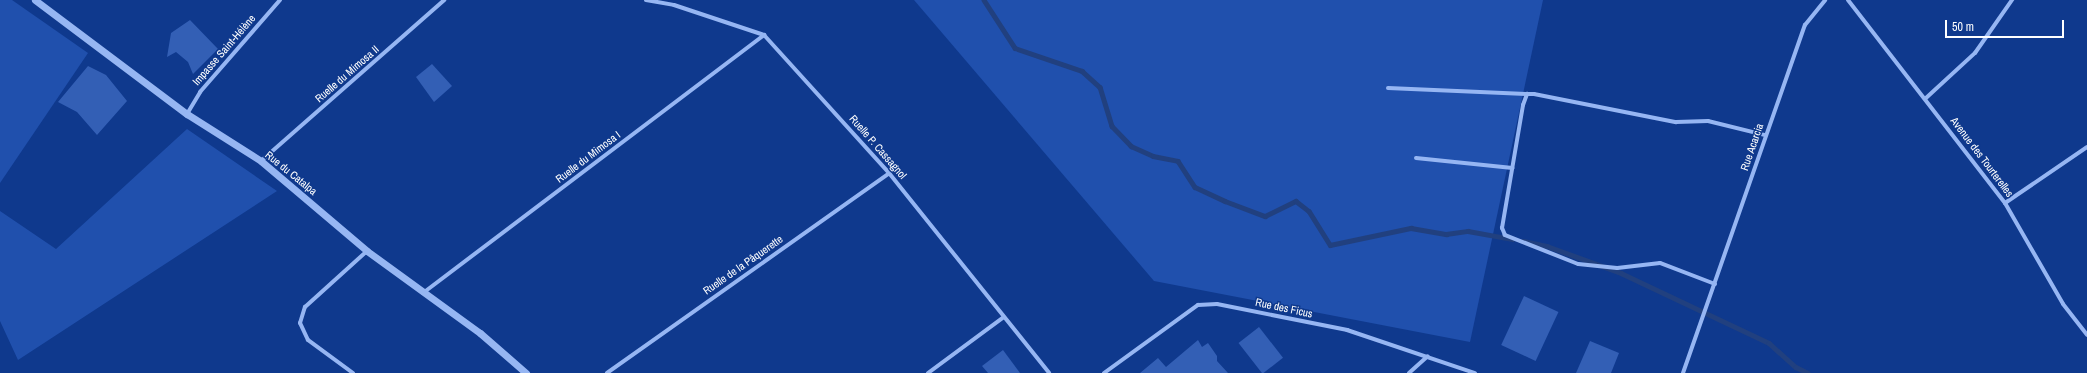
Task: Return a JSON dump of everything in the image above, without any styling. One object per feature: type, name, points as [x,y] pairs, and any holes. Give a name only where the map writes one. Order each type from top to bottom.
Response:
[{"type":"street","name":"Rue du Catalpa","points":[[35,0],[187,114],[261,161],[367,251],[480,333],[526,373]]},
{"type":"street","name":"Impasse Saint-Hélène","points":[[187,114],[200,92],[280,0]]},
{"type":"street","name":"Ruelle du Mimosa II","points":[[261,161],[444,0]]},
{"type":"street","name":"Ruelle P. Cassagnol","points":[[646,0],[674,5],[764,35],[889,173],[1049,373]]},
{"type":"street","name":"Rue Acarcia","points":[[1683,373],[1708,306],[1765,135],[1805,26],[1825,0]]},
{"type":"street","name":"Avenue des Tourterelles","points":[[1848,0],[1926,98],[2005,203],[2063,304],[2087,335]]},
{"type":"street","points":[[1926,98],[1975,53],[2012,0]]},
{"type":"street","name":"Ruelle du Mimosa I","points":[[423,293],[764,35]]},
{"type":"street","points":[[1388,88],[1527,94],[1676,122],[1708,121],[1765,135]]},
{"type":"street","points":[[1527,94],[1502,228],[1508,238],[1578,264],[1623,268],[1660,263],[1715,284]]},
{"type":"street","points":[[2005,203],[2087,146]]},
{"type":"street","points":[[1416,158],[1512,168]]},
{"type":"street","name":"Ruelle de la Pâquerette","points":[[607,373],[889,173]]},
{"type":"street","points":[[353,373],[308,340],[300,323],[305,307],[367,251]]},
{"type":"street","name":"Rue des Ficus","points":[[1104,373],[1198,305],[1217,304],[1347,330],[1475,373]]},
{"type":"street","points":[[928,373],[1004,317]]},
{"type":"street","points":[[1410,373],[1428,356]]},
{"type":"shaded area","points":[[0,0],[12,0],[88,53],[0,183]]},
{"type":"shaded area","points":[[914,0],[1543,0],[1470,342],[1154,281]]},
{"type":"shaded area","points":[[187,129],[277,191],[18,360],[0,321],[0,211],[56,249]]},
{"type":"building","points":[[190,20],[218,49],[193,74],[188,62],[176,52],[167,57],[171,33]]},
{"type":"building","points":[[432,64],[452,86],[434,102],[416,77]]},
{"type":"building","points":[[88,66],[106,75],[127,101],[97,135],[77,112],[58,102]]},
{"type":"building","points":[[1524,296],[1558,312],[1536,361],[1501,345]]},
{"type":"building","points":[[1259,327],[1283,358],[1262,373],[1239,343]]},
{"type":"building","points":[[1198,340],[1202,347],[1208,343],[1217,356],[1217,361],[1228,373],[1140,373],[1158,358],[1166,367]]},
{"type":"building","points":[[1590,341],[1619,353],[1611,373],[1576,373]]},
{"type":"building","points":[[1003,350],[1020,373],[988,373],[982,366]]},
{"type":"waterway","points":[[984,0],[1015,48],[1082,71],[1100,87],[1112,126],[1131,146],[1153,156],[1178,161],[1195,187],[1225,201],[1265,216],[1296,201],[1309,211],[1330,245],[1411,228],[1446,234],[1468,231],[1512,239]]},
{"type":"waterway","points":[[1523,241],[1547,246],[1621,273],[1769,343],[1796,367],[1808,373]]}]
